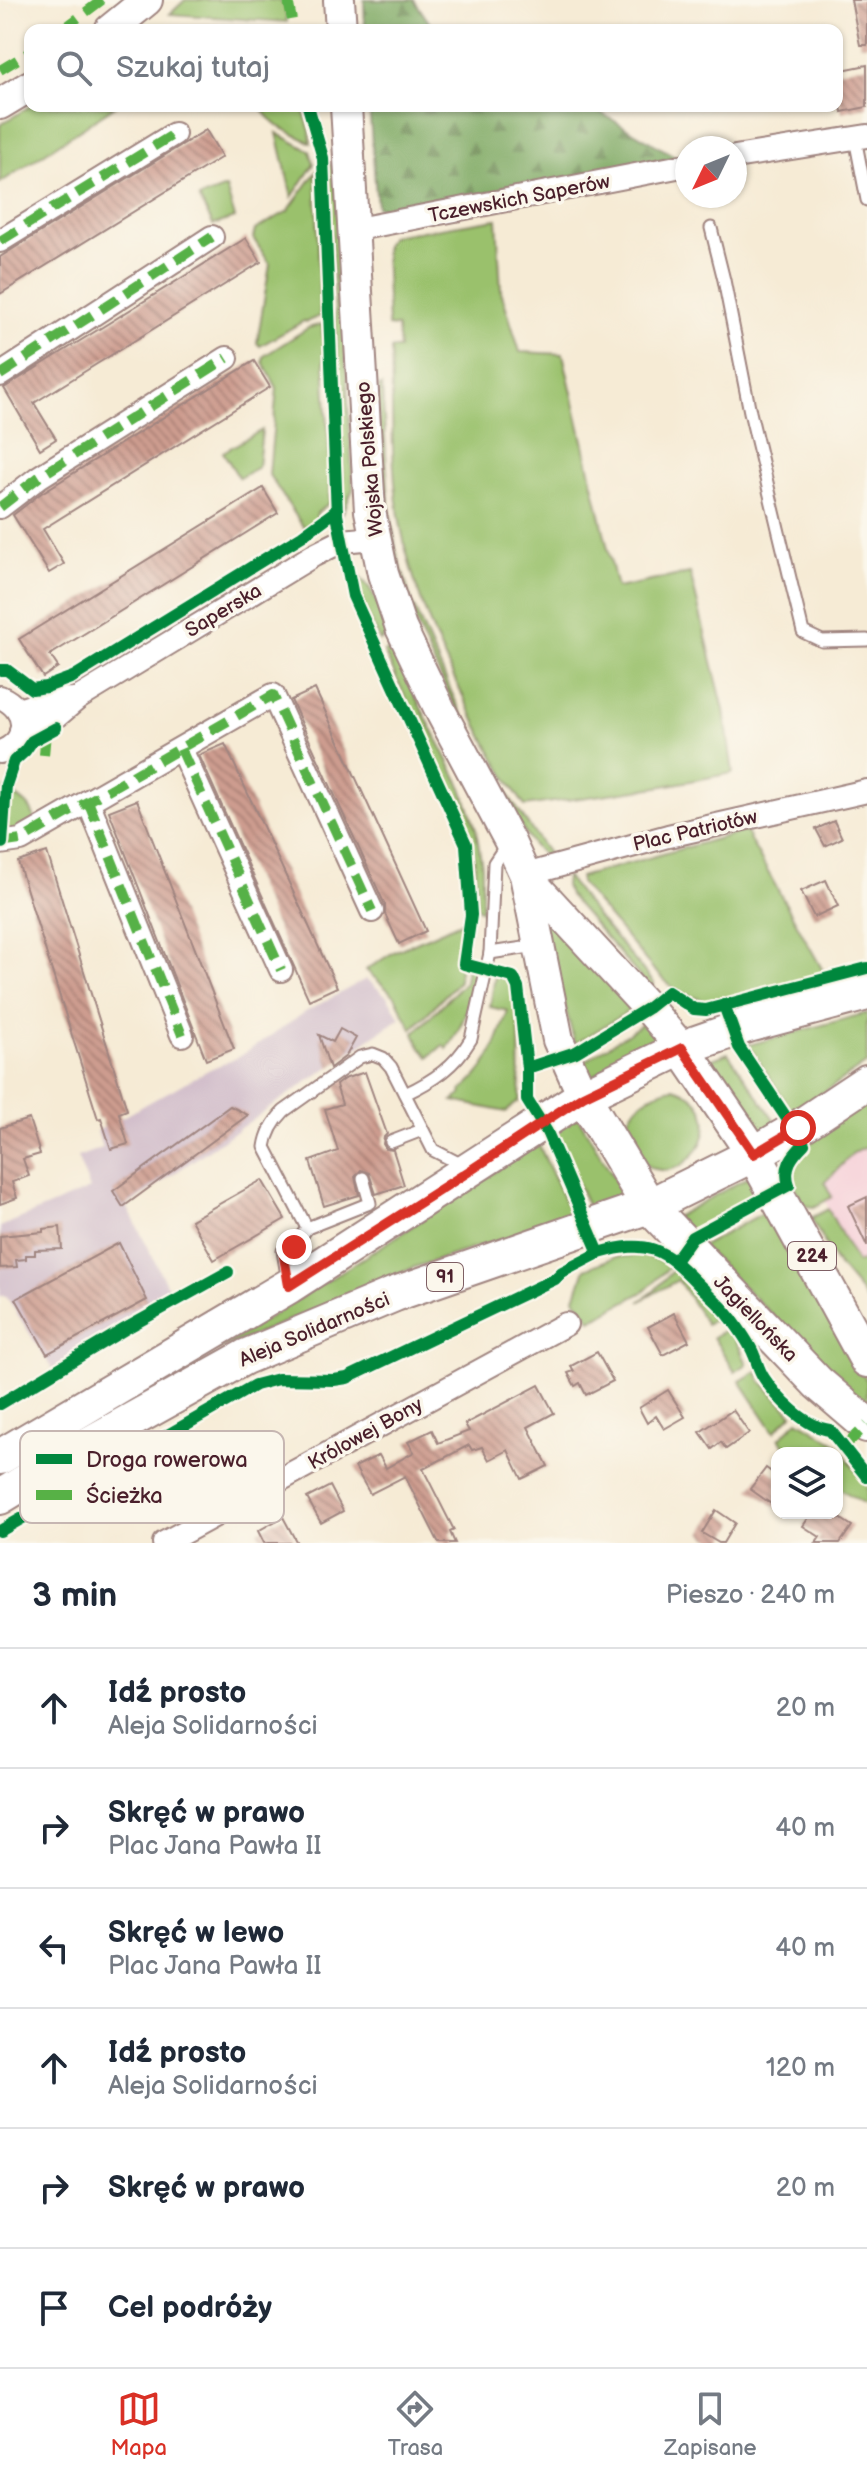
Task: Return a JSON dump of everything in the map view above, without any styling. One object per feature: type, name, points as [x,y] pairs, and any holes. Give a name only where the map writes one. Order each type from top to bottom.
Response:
[{"type":"main road","points":[[754,1154],[682,1048],[748,1025],[867,993]]},
{"type":"main road","name":"Aleja Solidarności","points":[[44,1431],[289,1286],[583,1096],[682,1048]]},
{"type":"main road","name":"91","points":[[649,1206],[754,1154],[867,1082]]},
{"type":"main road","name":"Jagiellońska","points":[[583,1096],[649,1206],[818,1383],[867,1425]]},
{"type":"main road","name":"224","points":[[754,1154],[867,1360]]},
{"type":"main road","name":"Aleja Solidarności","points":[[112,1431],[245,1357],[395,1294],[649,1206]]},
{"type":"main road","name":"Aleja Solidarności","points":[[0,1457],[20,1445]]},
{"type":"main road","name":"Aleja Solidarności","points":[[0,1497],[20,1485]]},
{"type":"street","points":[[117,24],[147,0]]},
{"type":"street","points":[[339,0],[341,24]]},
{"type":"street","points":[[0,104],[24,90]]},
{"type":"street","name":"Wojska Polskiego","points":[[346,112],[370,511],[375,538],[390,599],[406,637],[525,875],[558,1040],[583,1096]]},
{"type":"street","points":[[0,241],[174,134]]},
{"type":"street","points":[[747,155],[861,137]]},
{"type":"street","name":"Tczewskich Saperów","points":[[352,230],[675,167]]},
{"type":"street","points":[[0,375],[212,237]]},
{"type":"street","points":[[0,507],[39,477],[227,358]]},
{"type":"street","name":"Saperska","points":[[8,704],[77,699],[314,555],[342,541],[375,538]]},
{"type":"street","points":[[0,843],[21,840],[273,695],[372,911]]},
{"type":"street","points":[[0,759],[0,752],[15,743],[8,704]]},
{"type":"street","points":[[181,749],[281,970]]},
{"type":"street","name":"Plac Patriotów","points":[[525,875],[668,836],[867,791]]},
{"type":"street","points":[[88,801],[182,1035]]},
{"type":"street","name":"Wojska Polskiego","points":[[525,875],[682,1048]]},
{"type":"street","name":"Królowej Bony","points":[[284,1478],[566,1324]]},
{"type":"street","name":"Królowej Bony","points":[[164,1543],[201,1523]]},
{"type":"lane","points":[[861,137],[867,200]]},
{"type":"lane","points":[[711,228],[750,412],[803,632],[822,641],[867,640]]},
{"type":"lane","points":[[405,1094],[434,1079],[464,1051],[474,1031],[490,953],[494,863],[509,840]]},
{"type":"lane","points":[[490,953],[539,946]]},
{"type":"lane","points":[[307,1228],[265,1147],[277,1118],[367,1054],[378,1055],[388,1063],[433,1150],[471,1170]]},
{"type":"lane","points":[[391,1142],[422,1130]]},
{"type":"lane","points":[[289,1286],[283,1251],[294,1247],[307,1228],[370,1203],[363,1178]]},
{"type":"shaded area","points":[[366,979],[387,996],[400,1018],[127,1206],[172,1296],[53,1370],[6,1296],[0,1296],[0,1227],[90,1189],[77,1157],[102,1148],[97,1131],[210,1069],[239,1057],[307,1011]]},
{"type":"shaded area","points":[[867,1145],[867,1276],[849,1254],[824,1198],[818,1169]]},
{"type":"green space","points":[[185,0],[279,0],[285,7],[287,22],[170,14]]},
{"type":"green space","points":[[364,0],[414,0],[430,24],[365,24]]},
{"type":"green space","points":[[24,110],[106,112],[0,183],[0,125]]},
{"type":"green space","points":[[264,112],[304,112],[311,143],[276,125]]},
{"type":"green space","points":[[369,112],[599,112],[675,156],[675,159],[389,210],[377,207]]},
{"type":"green space","points":[[277,133],[310,151],[314,164],[292,197]]},
{"type":"green space","points":[[335,163],[353,489],[342,514],[343,476],[328,165]]},
{"type":"green space","points":[[316,172],[320,316],[304,321],[260,346],[257,343],[270,264],[253,238],[255,230],[288,211]]},
{"type":"green space","points":[[226,188],[235,218],[213,225],[199,198]]},
{"type":"green space","points":[[497,219],[501,291],[520,352],[563,354],[617,588],[690,573],[724,710],[733,773],[525,806],[484,737],[434,633],[411,571],[397,506],[391,349],[399,349],[397,327],[388,326],[385,245],[391,236]]},
{"type":"green space","points":[[322,324],[330,466],[329,503],[317,513],[316,520],[304,528],[269,475],[277,388],[263,362],[264,356],[308,328]]},
{"type":"green space","points":[[382,386],[389,503],[396,550],[412,603],[454,698],[492,772],[551,858],[533,845],[489,772],[450,697],[409,606],[393,552],[382,481],[379,387]]},
{"type":"green space","points":[[262,430],[258,467],[239,478],[223,452]]},
{"type":"green space","points":[[353,574],[361,578],[376,600],[388,635],[380,641],[361,601]]},
{"type":"green space","points":[[394,647],[462,788],[476,829],[482,867],[482,911],[477,908],[474,854],[468,829],[384,652]]},
{"type":"green space","points":[[6,789],[26,803],[32,812],[35,824],[27,830],[2,834]]},
{"type":"green space","points":[[745,831],[826,976],[708,1002],[676,991],[653,969],[580,883],[580,877]]},
{"type":"green space","points":[[566,876],[654,983],[652,991],[569,895],[565,886]]},
{"type":"green space","points":[[537,901],[632,1009],[575,1044]]},
{"type":"green space","points":[[463,921],[459,981],[412,1029],[395,996],[366,970],[394,952]]},
{"type":"green space","points":[[467,967],[475,970],[462,1021],[447,1049],[443,1045],[429,1057],[414,1033],[465,982]]},
{"type":"green space","points":[[495,976],[508,978],[512,986],[519,1030],[520,1096],[519,1101],[506,1112],[453,1101],[486,1064],[508,1011],[490,1007]]},
{"type":"green space","points":[[867,1013],[867,1063],[793,1113],[748,1045]]},
{"type":"green space","points":[[644,1023],[659,1041],[589,1078],[582,1063]]},
{"type":"green space","points":[[728,1053],[778,1125],[759,1138],[708,1061]]},
{"type":"green space","points":[[674,1088],[696,1100],[705,1117],[704,1135],[696,1152],[682,1165],[665,1170],[647,1165],[631,1147],[627,1126],[630,1116],[644,1100]]},
{"type":"green space","points":[[867,1100],[867,1147],[853,1153],[825,1183],[832,1197],[814,1207],[806,1206],[793,1181],[792,1171],[796,1161],[812,1141]]},
{"type":"green space","points":[[578,1117],[625,1196],[590,1211],[553,1130]]},
{"type":"green space","points":[[538,1143],[572,1217],[415,1267],[216,1351],[393,1239]]},
{"type":"green space","points":[[752,1175],[761,1192],[689,1232],[675,1217]]},
{"type":"green space","points":[[770,1209],[867,1381],[867,1408],[702,1246]]},
{"type":"green space","points":[[828,1209],[857,1263],[867,1260],[867,1303],[834,1260],[811,1218]]},
{"type":"green space","points":[[643,1255],[662,1261],[669,1267],[645,1291],[591,1320],[575,1298],[585,1269],[615,1257]]},
{"type":"green space","points":[[674,1269],[719,1316],[706,1324],[678,1280],[639,1302]]},
{"type":"green space","points":[[730,1327],[747,1364],[735,1372],[713,1337]]},
{"type":"green space","points":[[757,1371],[761,1381],[792,1414],[774,1432],[740,1381]]},
{"type":"green space","points":[[798,1420],[839,1447],[786,1447],[779,1439]]},
{"type":"green space","points":[[843,1452],[867,1486],[867,1505],[843,1491]]},
{"type":"building","points":[[851,0],[867,0],[867,45],[860,45]]},
{"type":"building","points":[[867,65],[867,107],[843,112],[843,70]]},
{"type":"building","points":[[206,130],[222,157],[0,294],[0,257]]},
{"type":"building","points":[[246,238],[261,262],[34,403],[56,439],[40,449],[4,388]]},
{"type":"building","points":[[254,361],[270,387],[43,529],[64,564],[49,573],[13,515],[40,494]]},
{"type":"building","points":[[263,488],[278,513],[50,655],[58,667],[43,677],[19,639]]},
{"type":"building","points":[[315,689],[426,931],[399,944],[385,914],[385,905],[291,700]]},
{"type":"building","points":[[225,744],[337,987],[309,1000],[199,755]]},
{"type":"building","points":[[137,800],[234,1049],[206,1060],[109,811]]},
{"type":"building","points":[[834,821],[842,838],[825,846],[816,829]]},
{"type":"building","points":[[47,852],[127,1110],[119,1113],[128,1144],[111,1149],[101,1118],[98,1119],[18,862]]},
{"type":"building","points":[[826,880],[838,906],[814,917],[801,891]]},
{"type":"building","points":[[340,1029],[356,1038],[346,1056],[330,1068],[319,1035],[333,1042]]},
{"type":"building","points":[[365,1072],[387,1134],[383,1144],[386,1149],[393,1150],[404,1185],[376,1194],[369,1173],[361,1170],[355,1177],[359,1195],[324,1206],[310,1161],[338,1151],[325,1109],[342,1104],[336,1085]]},
{"type":"building","points":[[230,1106],[248,1115],[123,1207],[113,1191]]},
{"type":"building","points":[[29,1119],[40,1154],[23,1159],[29,1176],[12,1182],[17,1198],[0,1204],[0,1128]]},
{"type":"building","points":[[262,1180],[285,1219],[214,1260],[191,1220]]},
{"type":"building","points":[[867,1197],[867,1246],[848,1206]]},
{"type":"building","points":[[60,1227],[62,1249],[35,1250],[35,1255],[16,1260],[17,1267],[0,1268],[0,1236],[43,1232],[43,1229]]},
{"type":"building","points":[[119,1243],[147,1300],[47,1354],[16,1299]]},
{"type":"building","points":[[674,1313],[689,1341],[663,1355],[648,1327]]},
{"type":"building","points":[[597,1352],[613,1381],[586,1395],[580,1383],[575,1386],[568,1373],[574,1371],[571,1366]]},
{"type":"building","points":[[539,1385],[554,1413],[528,1427],[548,1466],[522,1479],[508,1450],[489,1460],[482,1447],[472,1450],[469,1445],[423,1469],[454,1530],[450,1532],[455,1543],[439,1543],[405,1476],[370,1494],[355,1467],[379,1455],[386,1468],[414,1452],[408,1442],[432,1430],[438,1443],[469,1431],[465,1424]]},
{"type":"building","points":[[668,1390],[685,1417],[664,1429],[656,1416],[647,1423],[639,1408]]},
{"type":"building","points":[[733,1410],[749,1433],[726,1449],[721,1442],[712,1449],[700,1432]]},
{"type":"building","points":[[766,1468],[771,1472],[771,1504],[750,1489]]},
{"type":"building","points":[[330,1486],[343,1511],[321,1523],[307,1498]]},
{"type":"building","points":[[716,1510],[735,1523],[723,1543],[702,1533]]},
{"type":"building","points":[[284,1519],[297,1543],[264,1543],[258,1531],[272,1523],[284,1523]]},
{"type":"building","points":[[808,1519],[841,1519],[852,1526],[840,1543],[816,1543],[820,1537],[803,1526]]},
{"type":"marked path","points":[[70,24],[102,0]]},
{"type":"marked path","points":[[288,0],[293,24]]},
{"type":"marked path","points":[[0,70],[24,56]]},
{"type":"marked path","points":[[0,241],[174,134]]},
{"type":"marked path","points":[[0,375],[212,237]]},
{"type":"marked path","points":[[0,507],[39,477],[227,358]]},
{"type":"marked path","points":[[0,843],[21,840],[273,695],[372,911]]},
{"type":"marked path","points":[[44,755],[46,733]]},
{"type":"marked path","points":[[181,749],[281,970]]},
{"type":"marked path","points":[[88,801],[182,1035]]},
{"type":"marked path","points":[[845,1446],[867,1425]]},
{"type":"cycle path","points":[[310,112],[323,158],[337,515],[353,596],[466,844],[471,915],[464,964],[513,977],[518,987],[527,1068],[527,1100],[547,1132],[599,1253],[643,1247],[664,1254],[674,1262],[727,1313],[747,1340],[762,1375],[776,1394],[802,1418],[830,1430],[867,1477]]},
{"type":"cycle path","points":[[0,670],[7,670],[32,689],[73,677],[302,536],[337,510]]},
{"type":"cycle path","points":[[2,843],[6,785],[14,761],[32,741],[56,728]]},
{"type":"cycle path","points":[[527,1068],[576,1052],[648,1008],[668,992],[694,1009],[706,1010],[867,968]]},
{"type":"cycle path","points":[[675,1261],[692,1237],[789,1185],[787,1173],[790,1162],[804,1144],[739,1047],[724,1005]]},
{"type":"cycle path","points":[[175,1431],[255,1385],[278,1379],[347,1378],[555,1279],[562,1272],[599,1253]]},
{"type":"cycle path","points":[[0,1404],[228,1272]]},
{"type":"cycle path","points":[[0,1531],[20,1520]]},
{"type":"route","points":[[294,1247],[283,1251],[289,1286],[583,1096],[682,1048],[754,1154],[798,1128]]}]
